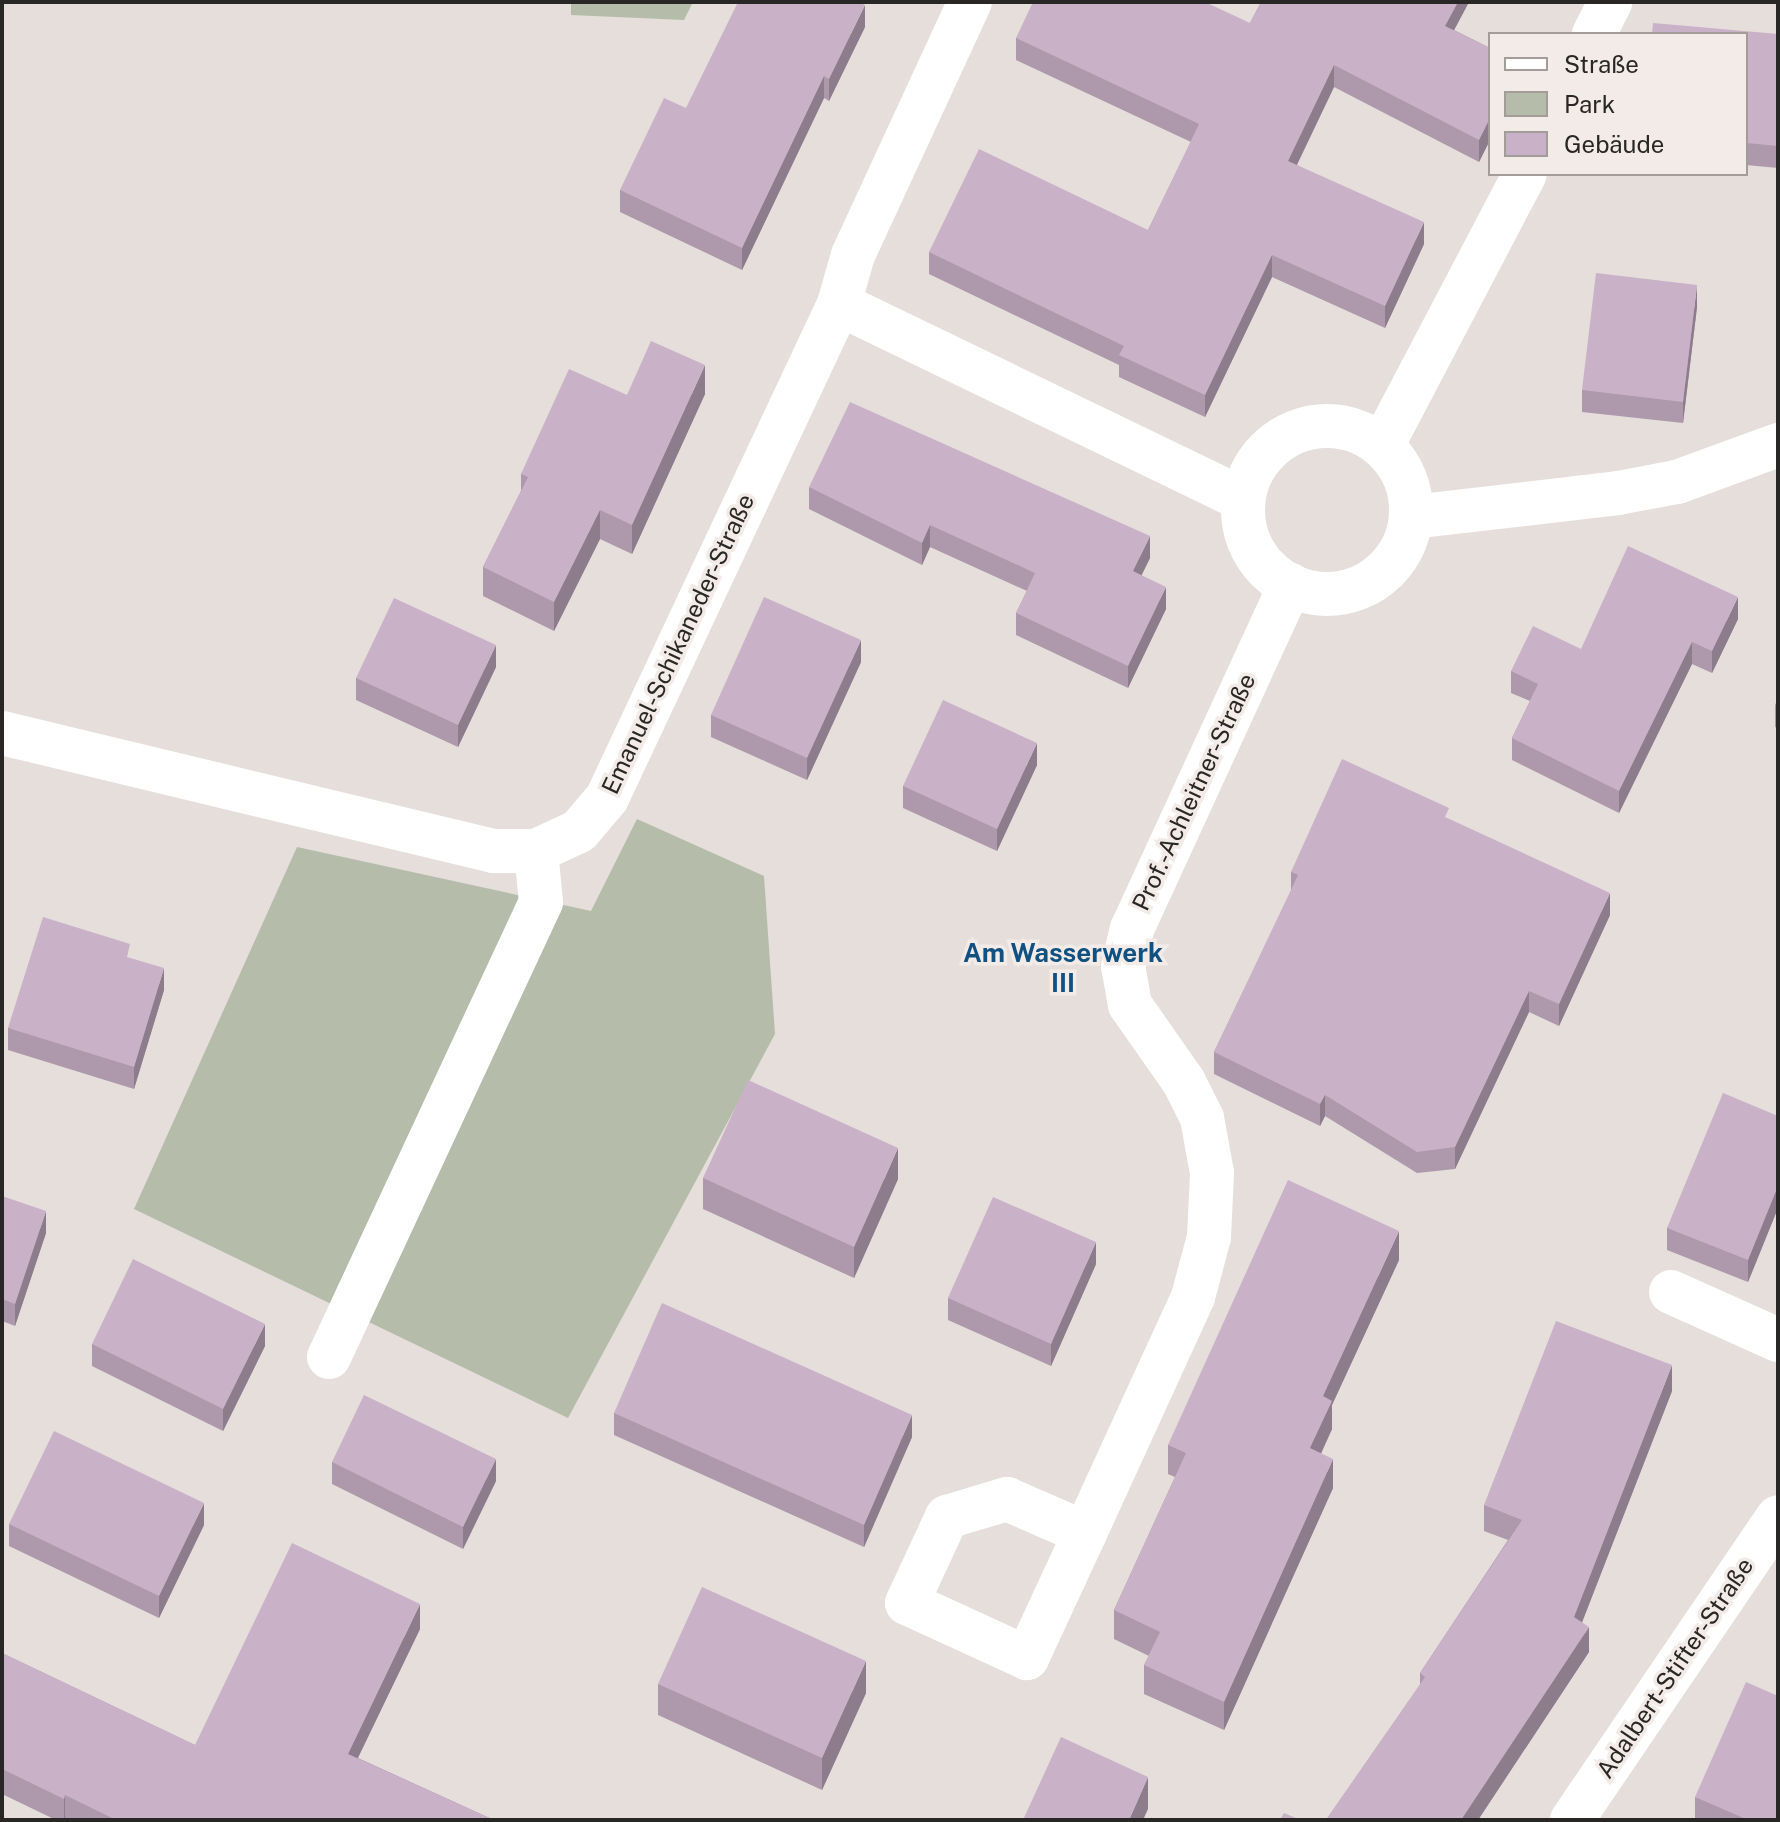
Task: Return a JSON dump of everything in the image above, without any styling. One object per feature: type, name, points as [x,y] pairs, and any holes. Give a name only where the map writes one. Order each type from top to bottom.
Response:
[{"type":"street","name":"Emanuel-Schikaneder-Straße","points":[[2,733],[493,851],[536,851],[579,831],[607,798],[839,304],[853,255],[970,2]]},
{"type":"street","points":[[1595,32],[1610,2]]},
{"type":"street","points":[[1382,446],[1524,176]]},
{"type":"street","points":[[839,304],[1243,499]]},
{"type":"street","points":[[1335,426],[1360,432],[1382,446],[1400,466],[1410,490],[1412,517],[1405,543],[1390,566],[1369,583],[1344,593],[1317,594],[1290,585],[1269,571],[1253,550],[1244,526],[1243,499],[1250,474],[1264,454],[1285,437],[1309,427],[1335,426]]},
{"type":"street","points":[[1412,517],[1618,493],[1677,482],[1778,445]]},
{"type":"street","name":"Prof.-Achleitner-Straße","points":[[1085,1533],[1193,1297],[1209,1237],[1212,1173],[1202,1118],[1184,1082],[1130,1005],[1123,967],[1132,929],[1290,585]]},
{"type":"street","points":[[329,1357],[541,902],[536,851]]},
{"type":"street","points":[[1671,1292],[1778,1340]]},
{"type":"street","name":"Adalbert-Stifter-Straße","points":[[1572,1820],[1778,1517]]},
{"type":"green space","points":[[571,2],[693,2],[684,20],[571,15]]},
{"type":"green space","points":[[637,819],[764,876],[775,1034],[568,1418],[134,1209],[297,847],[591,911]]},
{"type":"building","points":[[738,2],[859,2],[865,5],[829,79],[824,76],[742,248],[620,190],[664,98],[686,108]]},
{"type":"building","points":[[1033,2],[1205,2],[1250,23],[1261,2],[1458,2],[1445,26],[1488,47],[1488,122],[1479,140],[1334,65],[1288,161],[1424,222],[1385,306],[1272,255],[1205,395],[1119,355],[1124,346],[929,252],[979,149],[1148,230],[1199,124],[1016,38]]},
{"type":"building","points":[[1653,23],[1778,34],[1778,146],[1748,143],[1748,32],[1652,32]]},
{"type":"building","points":[[1596,273],[1697,285],[1683,402],[1582,390]]},
{"type":"building","points":[[651,341],[705,365],[632,525],[600,510],[554,602],[483,567],[528,477],[521,474],[569,369],[627,395]]},
{"type":"building","points":[[850,402],[1150,536],[1133,571],[1166,587],[1128,666],[1016,613],[1035,573],[930,525],[922,543],[809,487]]},
{"type":"building","points":[[1628,546],[1738,597],[1712,651],[1692,642],[1619,791],[1512,738],[1538,684],[1511,671],[1533,626],[1581,649]]},
{"type":"building","points":[[764,597],[861,640],[807,758],[711,715]]},
{"type":"building","points":[[394,598],[496,645],[458,725],[356,678]]},
{"type":"building","points":[[943,700],[1037,743],[997,829],[903,786]]},
{"type":"building","points":[[1342,759],[1449,808],[1445,817],[1610,893],[1559,1004],[1529,991],[1455,1147],[1417,1152],[1325,1095],[1320,1104],[1214,1052],[1298,875],[1291,872]]},
{"type":"building","points":[[43,917],[130,944],[127,957],[164,968],[134,1067],[8,1028]]},
{"type":"building","points":[[748,1080],[898,1148],[854,1247],[703,1178]]},
{"type":"building","points":[[1723,1093],[1778,1116],[1778,1186],[1748,1260],[1667,1228]]},
{"type":"building","points":[[1288,1180],[1399,1231],[1323,1396],[1332,1401],[1310,1448],[1333,1459],[1224,1702],[1144,1665],[1160,1632],[1114,1610],[1186,1453],[1168,1445]]},
{"type":"building","points":[[2,1196],[46,1211],[15,1304],[2,1299]]},
{"type":"building","points":[[993,1197],[1096,1242],[1051,1344],[948,1298]]},
{"type":"building","points":[[133,1259],[265,1324],[223,1409],[92,1344]]},
{"type":"building","points":[[662,1303],[912,1415],[864,1525],[614,1413]]},
{"type":"building","points":[[1556,1321],[1672,1365],[1574,1617],[1589,1627],[1461,1820],[1326,1820],[1425,1677],[1420,1673],[1522,1520],[1484,1505]]},
{"type":"building","points":[[364,1395],[496,1459],[463,1527],[332,1462]]},
{"type":"building","points":[[54,1431],[204,1503],[159,1596],[9,1524]]},
{"type":"building","points":[[292,1543],[420,1604],[348,1754],[494,1820],[116,1820],[2,1769],[2,1653],[195,1745]]},
{"type":"building","points":[[702,1587],[866,1661],[822,1758],[658,1684]]},
{"type":"building","points":[[1746,1682],[1778,1696],[1778,1820],[1748,1820],[1695,1797]]},
{"type":"building","points":[[1061,1737],[1148,1777],[1129,1820],[1023,1820]]},
{"type":"building","points":[[1284,1813],[1300,1820],[1280,1820]]},
{"type":"district","name":"Am Wasserwerk III","points":[[1063,968]]}]
